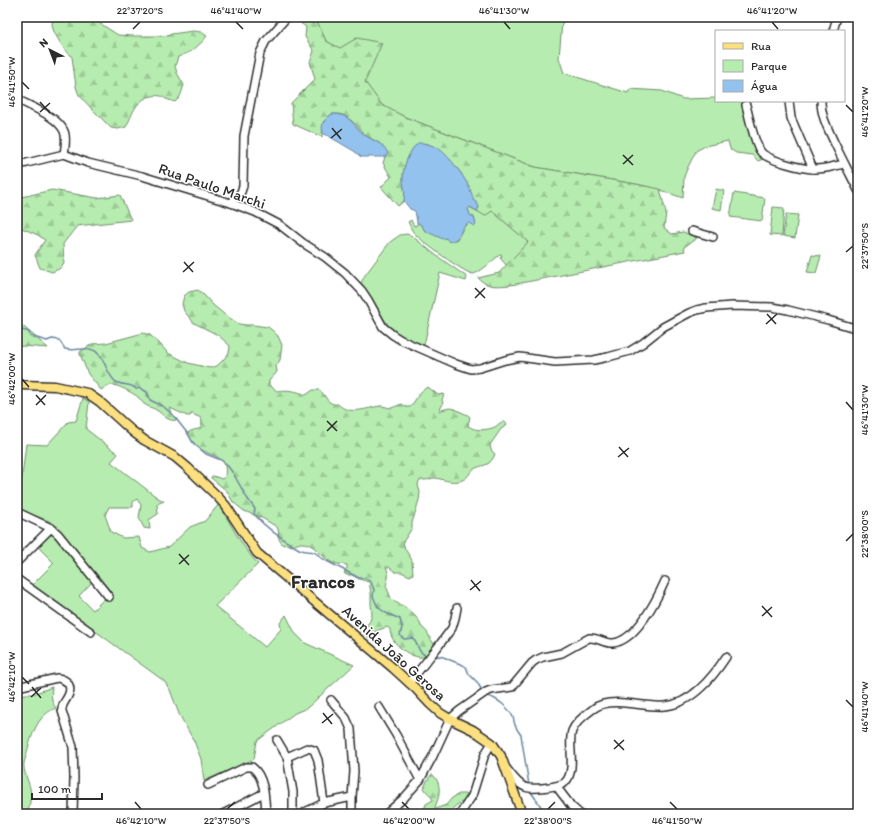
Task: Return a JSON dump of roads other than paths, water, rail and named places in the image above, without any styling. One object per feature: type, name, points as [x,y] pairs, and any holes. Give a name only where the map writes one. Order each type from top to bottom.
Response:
[{"type":"main road","name":"Avenida João Gerosa","points":[[18,386],[55,386],[87,393],[100,402],[144,440],[175,457],[226,506],[257,553],[393,668],[430,704],[450,719],[473,730],[492,743],[501,756],[522,814]]},
{"type":"street","points":[[231,203],[241,192],[243,186],[244,136],[260,53],[266,41],[287,17]]},
{"type":"street","points":[[833,30],[837,17]]},
{"type":"street","points":[[17,99],[46,114],[57,122],[64,132],[65,138],[64,154],[27,164],[17,165]]},
{"type":"street","points":[[789,102],[791,118],[813,169]]},
{"type":"street","points":[[821,102],[825,123],[858,190]]},
{"type":"street","points":[[746,104],[757,144],[760,151],[765,156],[789,164],[813,169],[844,164]]},
{"type":"street","name":"Rua Paulo Marchi","points":[[64,154],[88,163],[142,176],[231,203],[255,212],[280,226],[303,244],[325,257],[345,273],[362,291],[383,327],[393,335],[449,361],[471,369],[520,358],[555,362],[582,361],[608,357],[630,351],[663,328],[689,313],[714,307],[757,306],[788,310],[858,329]]},
{"type":"street","points":[[692,231],[713,237]]},
{"type":"street","points":[[17,512],[51,528],[58,534],[108,597]]},
{"type":"street","points":[[17,562],[51,528]]},
{"type":"street","points":[[17,579],[91,632]]},
{"type":"street","points":[[386,814],[404,798],[420,780],[450,719],[459,711],[486,692],[512,687],[532,663],[543,657],[562,653],[589,638],[611,643],[623,640],[641,623],[646,616],[658,596],[665,580]]},
{"type":"street","points":[[409,682],[452,628],[457,608]]},
{"type":"street","points":[[505,766],[524,787],[536,788],[556,786],[564,783],[569,777],[571,771],[572,730],[575,725],[594,708],[604,704],[619,703],[664,706],[677,704],[685,700],[704,685],[717,672],[726,657]]},
{"type":"street","points":[[17,687],[57,678],[66,680],[68,684],[69,692],[62,707],[62,711],[73,747],[73,814]]},
{"type":"street","points":[[331,700],[346,718],[351,729],[354,771],[352,814]]},
{"type":"street","points":[[379,707],[420,780]]},
{"type":"street","points":[[277,740],[287,757],[293,792],[293,814]]},
{"type":"street","points":[[460,814],[472,796],[485,754],[492,743]]},
{"type":"street","points":[[287,757],[307,748],[314,750],[318,760],[324,803]]},
{"type":"street","points":[[208,785],[246,767],[252,767],[258,772],[259,775],[264,793],[266,814]]},
{"type":"street","points":[[556,786],[572,807],[580,814]]},
{"type":"street","points":[[223,814],[264,793]]},
{"type":"street","points":[[305,812],[324,803],[352,797]]},
{"type":"water","points":[[332,114],[348,118],[361,132],[386,149],[388,153],[385,157],[361,157],[354,151],[323,133],[322,127],[324,122]]},
{"type":"water","points":[[418,143],[431,145],[439,149],[449,158],[465,180],[472,194],[473,200],[479,207],[477,211],[470,207],[468,209],[470,215],[474,217],[476,224],[474,226],[469,223],[466,224],[458,237],[449,242],[446,238],[443,239],[425,231],[417,222],[415,211],[410,209],[404,201],[404,169],[409,154]]},
{"type":"waterway","points":[[17,329],[29,332],[30,336],[47,341],[52,339],[59,340],[65,349],[90,349],[95,351],[99,354],[109,374],[116,382],[132,386],[136,389],[140,388],[147,392],[150,400],[164,407],[173,415],[193,443],[206,454],[221,460],[226,464],[255,509],[254,514],[269,529],[299,549],[313,552],[321,558],[359,578],[365,578],[371,582],[374,590],[373,596],[379,608],[400,619],[402,627],[400,636],[404,639],[413,638],[420,651],[427,656]]},
{"type":"waterway","points":[[434,657],[440,656],[466,667],[469,674],[477,682],[483,692]]},
{"type":"waterway","points":[[488,696],[503,704],[513,717],[515,726],[521,735],[529,785]]},
{"type":"waterway","points":[[531,792],[546,814]]},
{"type":"district","name":"Francos","points":[[323,581]]}]
